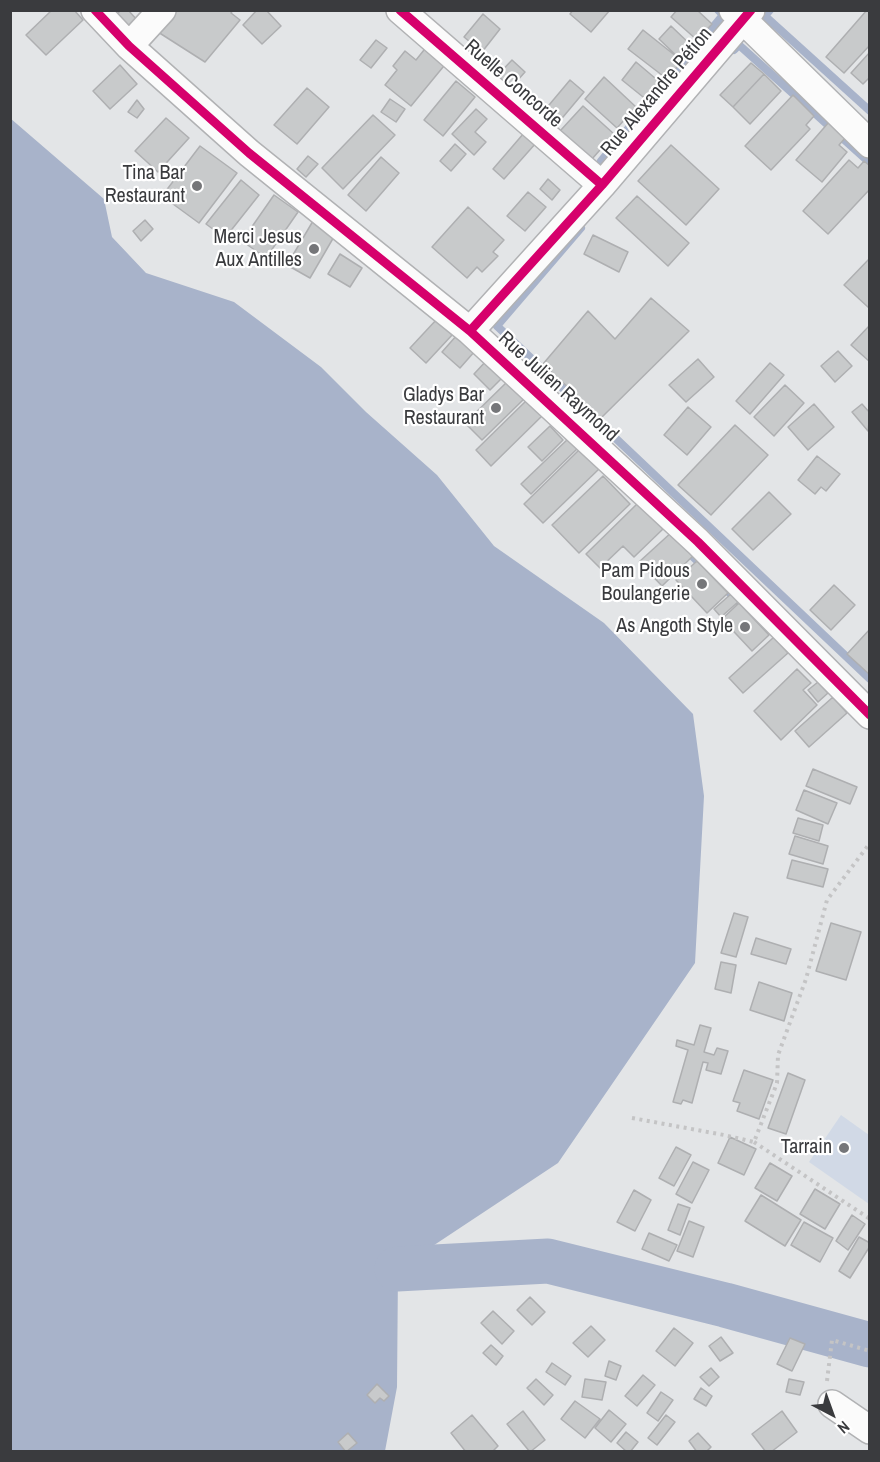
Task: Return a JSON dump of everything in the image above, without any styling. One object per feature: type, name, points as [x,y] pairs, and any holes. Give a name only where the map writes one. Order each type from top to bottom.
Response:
[{"type":"street","name":"Rue Julien Raymond","points":[[95,10],[129,46],[249,153],[470,332],[698,542],[870,715]]},
{"type":"street","points":[[129,46],[162,10]]},
{"type":"street","name":"Ruelle Concorde","points":[[400,10],[602,185]]},
{"type":"street","points":[[742,14],[870,144]]},
{"type":"street","name":"Rue Alexandre Pétion","points":[[470,332],[602,185],[742,14]]},
{"type":"street","points":[[832,1404],[870,1430]]},
{"type":"path","points":[[754,1142],[777,1083],[777,1055],[806,979],[827,900],[870,843]]},
{"type":"path","points":[[632,1118],[754,1142],[870,1220]]},
{"type":"path","points":[[832,1404],[826,1388],[832,1340],[870,1351]]},
{"type":"shaded area","name":"Tarrain","points":[[841,1115],[869,1135],[869,1204],[809,1162]]},
{"type":"water","points":[[10,118],[104,199],[112,237],[146,273],[234,302],[321,367],[366,412],[437,475],[494,546],[604,623],[693,714],[704,796],[695,963],[558,1163],[398,1269],[397,1387],[385,1451],[11,1451]]},
{"type":"building","points":[[52,10],[74,10],[83,20],[46,55],[26,35]]},
{"type":"building","points":[[121,10],[128,10],[138,21],[129,30],[115,16]]},
{"type":"building","points":[[175,10],[233,10],[231,13],[240,20],[205,62],[158,32]]},
{"type":"building","points":[[257,10],[266,10],[281,26],[262,44],[243,25]]},
{"type":"building","points":[[573,10],[610,10],[591,32],[570,14]]},
{"type":"building","points":[[677,10],[697,10],[712,24],[697,40],[671,17]]},
{"type":"building","points":[[867,10],[870,10],[870,45],[844,73],[826,57]]},
{"type":"building","points":[[483,14],[500,29],[482,52],[464,37]]},
{"type":"building","points":[[671,26],[694,48],[682,61],[659,39]]},
{"type":"building","points":[[643,30],[682,61],[667,79],[628,49]]},
{"type":"building","points":[[376,40],[387,48],[371,68],[360,60]]},
{"type":"building","points":[[428,45],[448,61],[411,106],[385,85],[397,70],[393,66],[405,51],[416,60]]},
{"type":"building","points":[[870,52],[870,77],[863,84],[851,73]]},
{"type":"building","points":[[512,60],[525,72],[508,91],[494,79]]},
{"type":"building","points":[[636,62],[662,84],[648,101],[622,80]]},
{"type":"building","points":[[751,63],[764,74],[733,107],[720,95]]},
{"type":"building","points":[[120,65],[137,84],[110,109],[93,91]]},
{"type":"building","points":[[764,74],[781,91],[750,124],[733,107]]},
{"type":"building","points":[[604,77],[636,107],[617,128],[585,99]]},
{"type":"building","points":[[570,80],[584,92],[558,123],[544,111]]},
{"type":"building","points":[[456,81],[475,97],[443,136],[424,120]]},
{"type":"building","points":[[307,88],[329,107],[297,144],[274,125]]},
{"type":"building","points":[[793,95],[814,116],[806,125],[810,129],[771,170],[745,146]]},
{"type":"building","points":[[390,99],[405,109],[396,122],[381,112]]},
{"type":"building","points":[[137,100],[144,109],[137,118],[128,112]]},
{"type":"building","points":[[583,106],[614,134],[592,159],[560,131]]},
{"type":"building","points":[[476,109],[487,119],[475,132],[486,142],[474,155],[452,134]]},
{"type":"building","points":[[373,115],[395,135],[343,189],[322,168]]},
{"type":"building","points":[[166,118],[189,138],[158,172],[135,151]]},
{"type":"building","points":[[829,122],[846,137],[839,145],[847,152],[822,182],[796,160]]},
{"type":"building","points":[[524,133],[536,143],[504,179],[493,169]]},
{"type":"building","points":[[455,144],[466,154],[451,171],[440,161]]},
{"type":"building","points":[[671,145],[719,189],[686,225],[638,181]]},
{"type":"building","points":[[200,146],[237,173],[199,223],[162,196]]},
{"type":"building","points":[[308,156],[318,164],[306,177],[297,169]]},
{"type":"building","points":[[381,157],[399,173],[366,211],[348,195]]},
{"type":"building","points":[[849,160],[858,168],[864,161],[870,166],[870,189],[828,234],[803,211]]},
{"type":"building","points":[[548,179],[560,190],[552,200],[540,189]]},
{"type":"building","points":[[241,180],[259,195],[225,238],[206,224]]},
{"type":"building","points":[[528,192],[546,207],[525,231],[507,216]]},
{"type":"building","points":[[274,195],[298,212],[266,258],[242,241]]},
{"type":"building","points":[[637,196],[689,243],[668,266],[616,218]]},
{"type":"building","points":[[468,207],[504,240],[493,252],[498,256],[482,272],[477,267],[467,278],[432,247]]},
{"type":"building","points":[[145,220],[153,229],[141,241],[133,231]]},
{"type":"building","points":[[313,221],[335,235],[310,278],[287,265]]},
{"type":"building","points":[[593,235],[628,252],[619,272],[584,254]]},
{"type":"building","points":[[340,254],[362,268],[350,287],[328,274]]},
{"type":"building","points":[[870,258],[870,307],[869,308],[844,285]]},
{"type":"building","points":[[651,298],[689,331],[601,418],[543,364],[588,311],[615,339]]},
{"type":"building","points":[[437,319],[453,334],[426,363],[410,348]]},
{"type":"building","points":[[870,325],[870,362],[851,345]]},
{"type":"building","points":[[457,335],[475,351],[460,368],[442,352]]},
{"type":"building","points":[[838,351],[852,366],[835,382],[821,366]]},
{"type":"building","points":[[698,359],[714,377],[686,402],[669,385]]},
{"type":"building","points":[[487,360],[504,376],[490,390],[474,374]]},
{"type":"building","points":[[770,363],[784,375],[750,414],[736,401]]},
{"type":"building","points":[[509,380],[526,397],[482,440],[465,423]]},
{"type":"building","points":[[785,385],[804,403],[774,436],[754,417]]},
{"type":"building","points":[[530,397],[545,413],[491,466],[476,450]]},
{"type":"building","points":[[814,404],[834,427],[808,450],[788,427]]},
{"type":"building","points":[[862,404],[870,413],[868,431],[852,412]]},
{"type":"building","points":[[688,407],[711,427],[687,455],[664,435]]},
{"type":"building","points":[[735,425],[768,455],[711,515],[678,485]]},
{"type":"building","points":[[550,426],[563,440],[542,461],[528,447]]},
{"type":"building","points":[[569,438],[578,448],[531,494],[521,484]]},
{"type":"building","points":[[580,449],[599,469],[543,523],[524,504]]},
{"type":"building","points":[[817,456],[840,474],[826,491],[821,487],[815,494],[798,480]]},
{"type":"building","points":[[603,476],[630,504],[579,553],[552,525]]},
{"type":"building","points":[[769,492],[791,514],[753,550],[732,529]]},
{"type":"building","points":[[638,503],[663,529],[634,557],[623,546],[600,568],[586,554]]},
{"type":"building","points":[[673,531],[695,554],[662,586],[639,562]]},
{"type":"building","points":[[697,561],[728,593],[707,613],[676,580]]},
{"type":"building","points":[[834,585],[855,605],[831,630],[810,610]]},
{"type":"building","points":[[731,594],[738,602],[721,617],[714,609]]},
{"type":"building","points":[[739,603],[769,635],[752,651],[722,619]]},
{"type":"building","points":[[870,629],[870,675],[847,654]]},
{"type":"building","points":[[774,637],[788,653],[743,693],[729,678]]},
{"type":"building","points":[[797,669],[811,683],[803,690],[817,705],[781,740],[754,711]]},
{"type":"building","points":[[818,682],[828,693],[818,702],[808,690]]},
{"type":"building","points":[[833,697],[847,713],[809,747],[795,731]]},
{"type":"building","points":[[813,769],[857,787],[850,804],[806,786]]},
{"type":"building","points":[[804,790],[837,803],[828,824],[796,810]]},
{"type":"building","points":[[798,818],[823,825],[819,841],[793,833]]},
{"type":"building","points":[[795,836],[828,846],[823,864],[789,854]]},
{"type":"building","points":[[792,860],[828,869],[823,887],[787,878]]},
{"type":"building","points":[[734,913],[748,917],[736,957],[721,953]]},
{"type":"building","points":[[831,923],[861,932],[846,980],[816,971]]},
{"type":"building","points":[[756,938],[791,949],[786,964],[751,954]]},
{"type":"building","points":[[721,962],[736,965],[731,993],[715,989]]},
{"type":"building","points":[[759,982],[792,993],[784,1021],[750,1010]]},
{"type":"building","points":[[700,1025],[711,1028],[704,1052],[714,1055],[717,1048],[728,1051],[721,1074],[706,1070],[708,1063],[703,1062],[692,1103],[683,1100],[681,1104],[673,1102],[688,1050],[676,1046],[677,1040],[694,1045]]},
{"type":"building","points":[[744,1070],[773,1080],[759,1119],[737,1111],[740,1103],[733,1101]]},
{"type":"building","points":[[788,1073],[805,1080],[786,1134],[768,1128]]},
{"type":"building","points":[[730,1137],[756,1149],[744,1175],[718,1163]]},
{"type":"building","points":[[676,1147],[691,1155],[674,1186],[659,1178]]},
{"type":"building","points":[[693,1162],[709,1170],[692,1203],[676,1194]]},
{"type":"building","points":[[770,1163],[792,1176],[777,1201],[755,1188]]},
{"type":"building","points":[[815,1189],[840,1204],[825,1229],[800,1214]]},
{"type":"building","points":[[634,1190],[651,1200],[635,1231],[617,1222]]},
{"type":"building","points":[[761,1195],[801,1220],[785,1246],[745,1221]]},
{"type":"building","points":[[678,1204],[690,1208],[680,1235],[668,1230]]},
{"type":"building","points":[[852,1215],[865,1224],[848,1250],[836,1241]]},
{"type":"building","points":[[689,1221],[704,1227],[693,1257],[677,1251]]},
{"type":"building","points":[[804,1222],[833,1238],[820,1262],[791,1245]]},
{"type":"building","points":[[649,1233],[677,1245],[669,1261],[642,1249]]},
{"type":"building","points":[[859,1237],[870,1243],[870,1246],[850,1278],[839,1271]]},
{"type":"building","points":[[530,1297],[545,1312],[532,1325],[517,1310]]},
{"type":"building","points":[[493,1311],[514,1331],[502,1344],[481,1323]]},
{"type":"building","points":[[591,1326],[605,1340],[588,1357],[573,1343]]},
{"type":"building","points":[[674,1328],[693,1343],[675,1366],[656,1351]]},
{"type":"building","points":[[721,1337],[733,1353],[720,1361],[709,1346]]},
{"type":"building","points":[[790,1338],[805,1344],[792,1371],[777,1364]]},
{"type":"building","points":[[491,1345],[503,1356],[496,1365],[483,1353]]},
{"type":"building","points":[[609,1361],[621,1366],[616,1380],[605,1376]]},
{"type":"building","points":[[552,1363],[571,1376],[565,1385],[546,1372]]},
{"type":"building","points":[[711,1368],[719,1377],[709,1386],[700,1377]]},
{"type":"building","points":[[643,1375],[655,1385],[637,1406],[625,1396]]},
{"type":"building","points":[[536,1379],[553,1395],[544,1405],[527,1388]]},
{"type":"building","points":[[585,1379],[606,1382],[602,1400],[582,1397]]},
{"type":"building","points":[[789,1379],[804,1382],[800,1395],[786,1392]]},
{"type":"building","points":[[377,1384],[389,1396],[384,1401],[380,1398],[375,1403],[367,1395]]},
{"type":"building","points":[[701,1388],[712,1396],[706,1406],[694,1399]]},
{"type":"building","points":[[661,1392],[673,1400],[658,1421],[647,1413]]},
{"type":"building","points":[[575,1401],[600,1419],[585,1438],[561,1419]]},
{"type":"building","points":[[609,1410],[626,1424],[611,1442],[595,1428]]},
{"type":"building","points":[[523,1411],[545,1440],[530,1452],[507,1424]]},
{"type":"building","points":[[782,1411],[797,1432],[771,1452],[766,1452],[752,1434]]},
{"type":"building","points":[[472,1415],[498,1446],[492,1452],[466,1452],[451,1433]]},
{"type":"building","points":[[666,1415],[675,1422],[657,1445],[648,1438]]},
{"type":"building","points":[[626,1432],[638,1442],[630,1452],[617,1443]]},
{"type":"building","points":[[348,1433],[357,1443],[346,1452],[338,1442]]},
{"type":"building","points":[[698,1433],[711,1447],[706,1452],[697,1452],[689,1441]]},
{"type":"waterway","points":[[601,161],[723,15],[718,10]]},
{"type":"waterway","points":[[770,10],[765,16],[870,111]]},
{"type":"waterway","points":[[734,50],[739,45],[870,163]]},
{"type":"waterway","points":[[581,228],[497,326],[870,679]]},
{"type":"waterway","points":[[687,551],[766,629]]},
{"type":"waterway","points":[[397,1269],[548,1261],[725,1305],[870,1345]]},
{"type":"cycle path","points":[[95,10],[129,46],[249,153],[470,331],[698,542],[870,715]]},
{"type":"cycle path","points":[[400,10],[602,185]]},
{"type":"cycle path","points":[[470,331],[602,185],[751,10]]},
{"type":"place","name":"Tina Bar Restaurant","points":[[197,186]]},
{"type":"place","name":"Merci Jesus Aux Antilles","points":[[314,249]]},
{"type":"place","name":"Gladys Bar Restaurant","points":[[496,408]]},
{"type":"place","name":"Pam Pidous Boulangerie","points":[[702,584]]},
{"type":"place","name":"As Angoth Style","points":[[745,627]]},
{"type":"place","name":"Tarrain","points":[[844,1148]]}]
